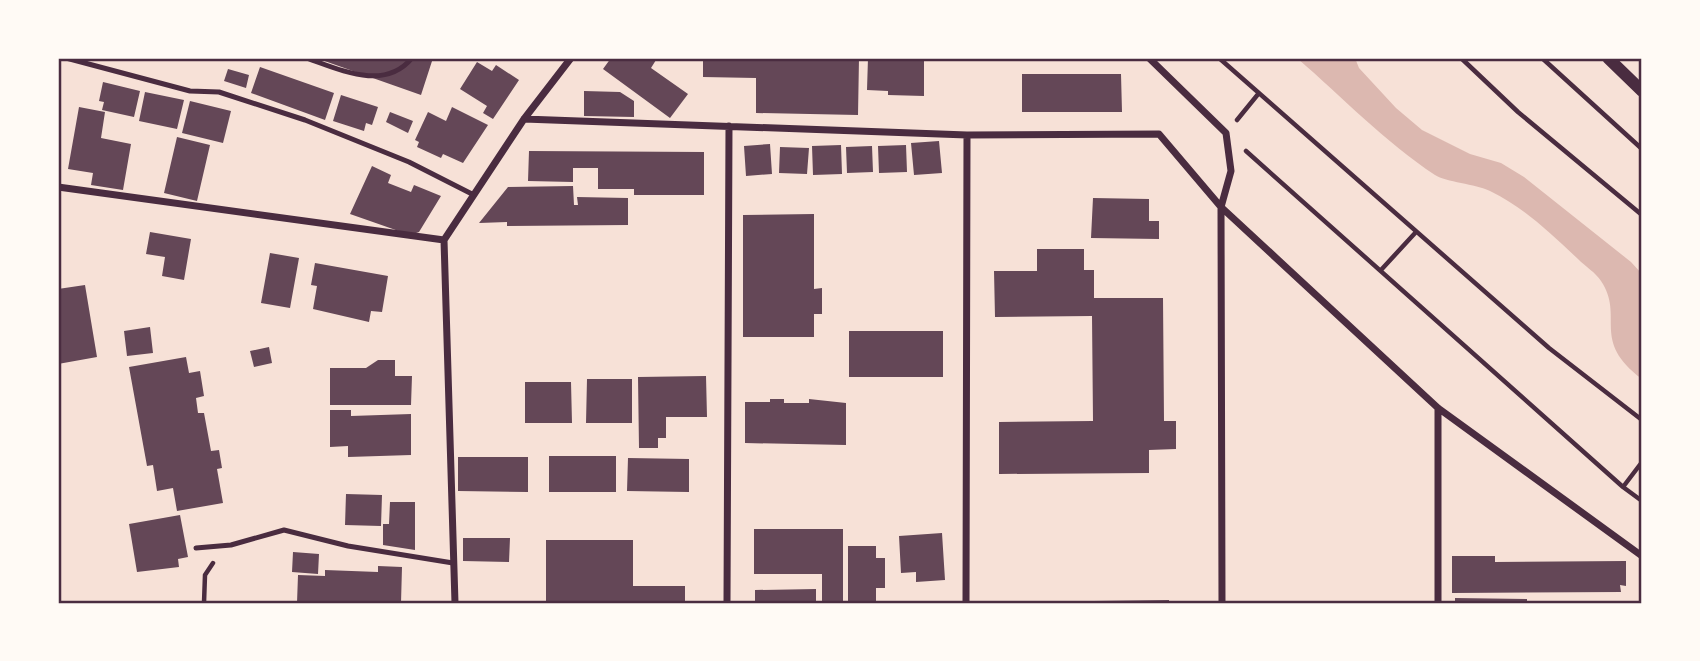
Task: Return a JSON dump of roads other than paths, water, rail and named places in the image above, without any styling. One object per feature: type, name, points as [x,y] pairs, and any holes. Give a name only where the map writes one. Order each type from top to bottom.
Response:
[{"type":"street","points":[[455,603],[444,240],[524,119],[571,58]]},
{"type":"street","points":[[1149,58],[1226,133],[1231,171],[1221,207],[1222,603]]},
{"type":"street","points":[[1608,58],[1642,91]]},
{"type":"street","points":[[524,119],[967,135],[1159,134],[1221,207],[1438,408],[1642,556]]},
{"type":"street","points":[[727,603],[729,126]]},
{"type":"street","points":[[966,603],[967,135]]},
{"type":"street","points":[[58,187],[444,240]]},
{"type":"street","points":[[1438,408],[1438,603]]},
{"type":"lane","points":[[66,58],[190,91],[219,92],[305,120],[409,162],[472,194]]},
{"type":"lane","points":[[306,58],[380,77],[393,73],[412,58]]},
{"type":"lane","points":[[326,65],[331,58]]},
{"type":"lane","points":[[196,548],[231,545],[284,530],[348,546],[453,563]]}]
